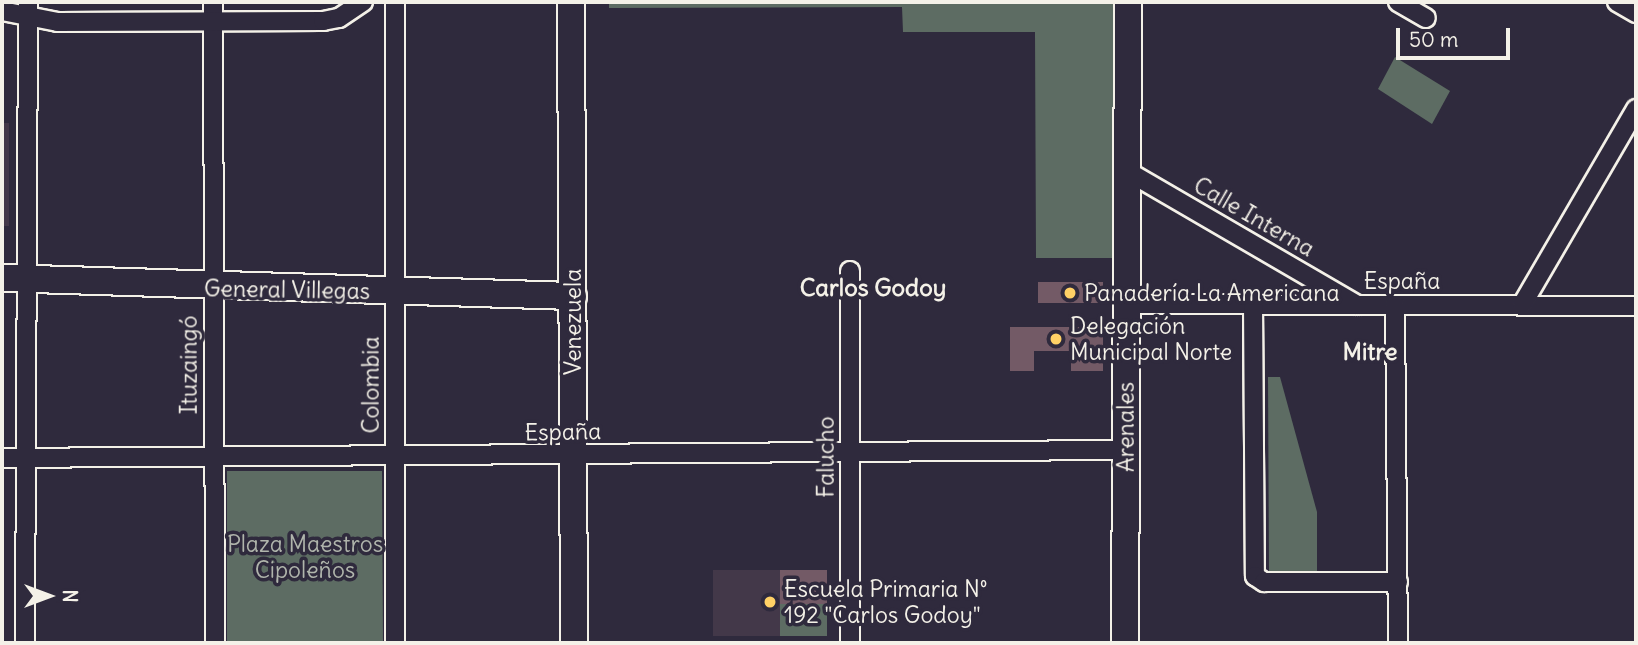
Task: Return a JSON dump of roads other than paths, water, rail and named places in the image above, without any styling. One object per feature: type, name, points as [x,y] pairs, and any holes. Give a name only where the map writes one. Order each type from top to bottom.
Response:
[{"type":"street","name":"Ituzaingó","points":[[213,2],[215,643]]},
{"type":"street","points":[[2,11],[28,10],[213,21],[328,20],[363,2]]},
{"type":"street","name":"Colombia","points":[[395,2],[395,643]]},
{"type":"street","name":"Venezuela","points":[[572,2],[574,643]]},
{"type":"street","name":"Arenales","points":[[1125,643],[1128,2]]},
{"type":"street","points":[[1398,2],[1426,18]]},
{"type":"street","points":[[1617,2],[1636,13]]},
{"type":"street","points":[[25,643],[25,458],[14,279],[28,10]]},
{"type":"street","points":[[1522,305],[1636,109]]},
{"type":"street","name":"Calle Interna","points":[[1127,171],[1357,305]]},
{"type":"street","name":"Falucho","points":[[850,271],[850,643]]},
{"type":"street","name":"General Villegas","points":[[14,279],[214,288],[572,296]]},
{"type":"street","name":"España","points":[[1126,304],[1636,306]]},
{"type":"street","points":[[1253,304],[1255,576],[1264,582],[1398,582]]},
{"type":"street","points":[[1395,305],[1398,643]]},
{"type":"street","name":"España","points":[[2,458],[395,458],[1126,450]]},
{"type":"place","name":"Panadería La Americana","points":[[1070,293]]},
{"type":"place","name":"Delegación Municipal Norte","points":[[1056,339]]},
{"type":"place","name":"Escuela Primaria N° 192 \"Carlos Godoy\"","points":[[770,602]]},
{"type":"district","name":"Carlos Godoy","points":[[873,288]]},
{"type":"district","name":"Mitre","points":[[1370,352]]},
{"type":"park label","name":"Plaza Maestros Cipoleños","points":[[305,557]]}]
